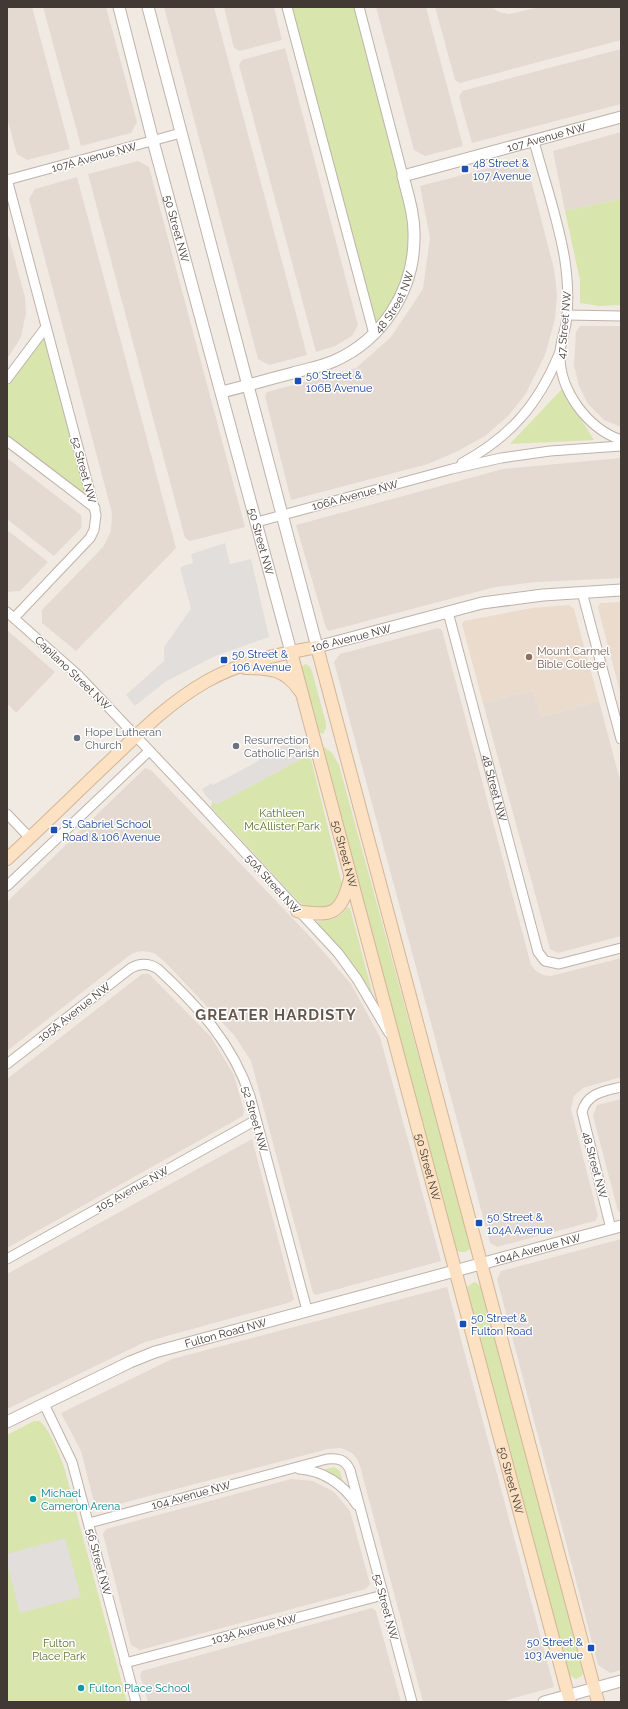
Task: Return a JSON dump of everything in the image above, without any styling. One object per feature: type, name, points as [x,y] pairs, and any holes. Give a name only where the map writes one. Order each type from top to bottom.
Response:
[{"type":"main road","name":"106 Avenue NW","points":[[7,859],[136,736],[177,700],[207,681],[234,669],[253,662],[317,647]]},
{"type":"main road","points":[[317,647],[480,1264],[598,1702]]},
{"type":"main road","name":"50 Street NW","points":[[291,652],[569,1699]]},
{"type":"main road","points":[[234,669],[261,668],[279,672],[291,680],[304,697]]},
{"type":"main road","points":[[298,911],[326,914],[333,910],[340,905],[346,894],[350,878]]},
{"type":"street","name":"50 Street NW","points":[[119,7],[153,141],[291,652]]},
{"type":"street","points":[[148,7],[317,647]]},
{"type":"street","name":"48 Street NW","points":[[287,7],[374,334]]},
{"type":"street","name":"48 Street NW","points":[[359,7],[403,176],[414,225],[412,263],[399,301],[384,324],[374,334]]},
{"type":"street","name":"107 Avenue NW","points":[[403,176],[621,118]]},
{"type":"street","name":"107A Avenue NW","points":[[7,180],[181,133]]},
{"type":"street","name":"47 Street NW","points":[[534,141],[564,252],[568,284],[567,315],[560,352],[564,379],[579,408],[595,425],[621,440]]},
{"type":"street","name":"52 Street NW","points":[[7,180],[95,508]]},
{"type":"street","points":[[567,315],[621,316]]},
{"type":"street","points":[[7,379],[46,327]]},
{"type":"street","points":[[222,392],[332,362],[354,350],[374,334]]},
{"type":"street","name":"106A Avenue NW","points":[[452,469],[492,445],[515,425],[540,393],[560,352]]},
{"type":"street","name":"52 Street NW","points":[[7,441],[95,508]]},
{"type":"street","name":"106A Avenue NW","points":[[257,522],[452,469],[531,453],[621,446]]},
{"type":"street","points":[[10,615],[90,538],[96,526],[95,508]]},
{"type":"street","name":"106 Avenue NW","points":[[317,647],[482,603],[513,598],[621,590]]},
{"type":"street","points":[[582,592],[621,739]]},
{"type":"street","name":"48 Street NW","points":[[448,612],[538,952],[545,961],[554,964],[564,963],[621,948]]},
{"type":"street","name":"Capilano Street NW","points":[[10,615],[68,665],[136,736]]},
{"type":"street","name":"50A Street NW","points":[[136,736],[338,953],[358,979],[394,1043]]},
{"type":"street","points":[[7,886],[149,751]]},
{"type":"street","points":[[7,814],[30,838]]},
{"type":"street","name":"52 Street NW","points":[[143,964],[154,967],[161,972],[222,1038],[243,1076],[307,1310]]},
{"type":"street","name":"105A Avenue NW","points":[[7,1064],[131,968],[143,964]]},
{"type":"street","name":"48 Street NW","points":[[616,1228],[582,1118],[582,1112],[586,1102],[593,1095],[621,1087]]},
{"type":"street","name":"105 Avenue NW","points":[[7,1259],[256,1120]]},
{"type":"street","name":"104A Avenue NW","points":[[455,1271],[616,1228]]},
{"type":"street","name":"Fulton Road NW","points":[[7,1422],[130,1362],[155,1352],[455,1271]]},
{"type":"street","name":"56 Street NW","points":[[44,1404],[68,1453],[136,1702]]},
{"type":"street","name":"104 Avenue NW","points":[[88,1523],[327,1459],[343,1460]]},
{"type":"street","name":"52 Street NW","points":[[343,1460],[350,1470],[412,1702]]},
{"type":"street","name":"104 Avenue NW","points":[[293,1468],[316,1472],[332,1479]]},
{"type":"street","name":"52 Street NW","points":[[332,1479],[350,1495],[361,1513]]},
{"type":"street","name":"103A Avenue NW","points":[[125,1663],[383,1595]]},
{"type":"street","points":[[544,1702],[569,1699],[594,1688],[621,1681]]},
{"type":"shaded area","points":[[7,7],[32,7],[70,149],[27,160],[17,154],[7,118]]},
{"type":"shaded area","points":[[43,7],[106,7],[137,122],[131,133],[81,146]]},
{"type":"shaded area","points":[[164,7],[214,7],[307,355],[269,365],[258,359]]},
{"type":"shaded area","points":[[224,7],[274,7],[282,40],[240,51],[234,48]]},
{"type":"shaded area","points":[[376,7],[426,7],[463,146],[425,156],[414,150]]},
{"type":"shaded area","points":[[435,7],[491,7],[499,12],[509,14],[540,7],[621,7],[621,40],[460,83],[455,80]]},
{"type":"shaded area","points":[[285,48],[358,325],[352,336],[335,346],[316,352],[239,65],[242,60]]},
{"type":"shaded area","points":[[621,49],[621,104],[472,143],[459,97],[462,91]]},
{"type":"shaded area","points":[[621,132],[621,199],[565,211],[553,151]]},
{"type":"shaded area","points":[[138,161],[149,167],[245,527],[190,541],[185,538],[88,174]]},
{"type":"shaded area","points":[[517,161],[528,168],[554,269],[557,294],[555,319],[545,355],[525,395],[508,416],[485,436],[458,451],[428,464],[291,500],[265,396],[267,392],[356,368],[391,337],[423,289],[430,238],[420,186]]},
{"type":"shaded area","points":[[77,177],[176,548],[76,651],[42,623],[42,610],[103,547],[111,531],[112,513],[29,199],[35,189]]},
{"type":"shaded area","points":[[7,231],[25,297],[26,313],[21,337],[7,359]]},
{"type":"shaded area","points":[[580,326],[621,326],[621,427],[604,420],[588,404],[579,386],[574,365],[576,332]]},
{"type":"shaded area","points":[[7,458],[81,515],[82,527],[54,556],[7,519]]},
{"type":"shaded area","points":[[621,458],[621,578],[537,582],[495,587],[329,631],[326,628],[296,525],[503,469]]},
{"type":"shaded area","points":[[7,530],[48,562],[20,591],[7,592]]},
{"type":"shaded area","points":[[225,543],[230,564],[251,559],[269,637],[215,656],[165,682],[135,706],[126,695],[164,661],[164,647],[191,609],[180,567],[193,563],[191,554]]},
{"type":"shaded area","points":[[621,602],[621,695],[598,608],[600,603]]},
{"type":"shaded area","name":"Mount Carmel Bible College","points":[[569,605],[574,609],[599,701],[541,717],[533,690],[483,703],[462,624],[464,621],[532,608]]},
{"type":"shaded area","points":[[438,628],[442,630],[531,965],[536,971],[543,975],[551,976],[621,958],[621,1077],[583,1088],[574,1096],[571,1109],[598,1216],[595,1221],[497,1247],[490,1243],[334,662],[340,654]]},
{"type":"shaded area","points":[[7,630],[55,672],[16,713],[7,703]]},
{"type":"shaded area","points":[[533,690],[541,717],[599,701],[621,784],[621,936],[558,953],[550,949],[483,703]]},
{"type":"shaded area","points":[[296,737],[300,745],[301,759],[216,805],[205,795],[202,789],[212,783],[213,785],[251,765]]},
{"type":"shaded area","points":[[145,768],[151,770],[315,942],[351,984],[380,1037],[441,1261],[316,1295],[313,1293],[251,1061],[234,1035],[166,963],[154,953],[142,951],[133,953],[7,1051],[7,902]]},
{"type":"shaded area","points":[[142,974],[149,974],[211,1037],[234,1075],[244,1111],[243,1116],[7,1248],[7,1079]]},
{"type":"shaded area","points":[[621,1099],[621,1213],[618,1211],[593,1116],[597,1105]]},
{"type":"shaded area","points":[[252,1139],[294,1299],[291,1302],[145,1342],[7,1409],[7,1274]]},
{"type":"shaded area","points":[[621,1239],[621,1670],[610,1673],[598,1665],[497,1279],[501,1271]]},
{"type":"shaded area","points":[[447,1287],[554,1687],[500,1702],[423,1702],[360,1466],[352,1453],[341,1448],[328,1449],[96,1510],[81,1451],[61,1413],[172,1359]]},
{"type":"shaded area","points":[[291,1479],[313,1481],[334,1492],[350,1511],[370,1584],[366,1589],[140,1650],[131,1645],[103,1534],[106,1529]]},
{"type":"shaded area","points":[[65,1538],[81,1597],[20,1613],[7,1563],[7,1554]]},
{"type":"shaded area","points":[[372,1608],[376,1611],[401,1702],[148,1702],[140,1675],[142,1671]]},
{"type":"green space","points":[[287,7],[359,7],[410,205],[412,263],[374,334]]},
{"type":"green space","points":[[621,199],[621,305],[599,306],[580,303],[580,280],[565,211]]},
{"type":"green space","points":[[46,327],[95,508],[7,441],[7,379]]},
{"type":"green space","points":[[562,389],[594,440],[510,444]]},
{"type":"green space","points":[[305,664],[309,666],[312,671],[326,723],[326,728],[323,734],[318,732],[301,670],[301,667]]},
{"type":"green space","points":[[324,747],[332,753],[339,765],[470,1245],[470,1249],[465,1252],[456,1250],[323,748]]},
{"type":"green space","name":"Kathleen McAllister Park","points":[[309,751],[343,888],[330,906],[320,910],[307,907],[299,902],[211,807],[212,802],[217,804],[301,759],[302,756]]},
{"type":"green space","points":[[349,907],[374,999],[363,982],[316,924],[316,922],[330,920],[340,916]]},
{"type":"green space","points":[[474,1282],[481,1287],[583,1671],[582,1676],[576,1679],[569,1675],[467,1291],[467,1287]]},
{"type":"green space","name":"Fulton Place Park","points":[[34,1421],[40,1421],[48,1431],[55,1444],[65,1470],[127,1702],[7,1702],[7,1435]]},
{"type":"green space","points":[[334,1467],[340,1471],[343,1483],[322,1470]]},
{"type":"place","name":"48 Street & 107 Avenue","points":[[465,169]]},
{"type":"place","name":"50 Street & 106B Avenue","points":[[298,381]]},
{"type":"place","name":"Mount Carmel Bible College","points":[[529,657]]},
{"type":"place","name":"50 Street & 106 Avenue","points":[[224,660]]},
{"type":"place","name":"Hope Lutheran Church","points":[[77,738]]},
{"type":"place","name":"Resurrection Catholic Parish","points":[[236,746]]},
{"type":"place","name":"St. Gabriel School Road & 106 Avenue","points":[[54,830]]},
{"type":"place","name":"50 Street & 104A Avenue","points":[[479,1223]]},
{"type":"place","name":"50 Street & Fulton Road","points":[[463,1324]]},
{"type":"place","name":"Michael Cameron Arena","points":[[33,1499]]},
{"type":"place","name":"50 Street & 103 Avenue","points":[[591,1648]]},
{"type":"place","name":"Fulton Place School","points":[[81,1688]]},
{"type":"district","name":"GREATER HARDISTY","points":[[276,1015]]}]
